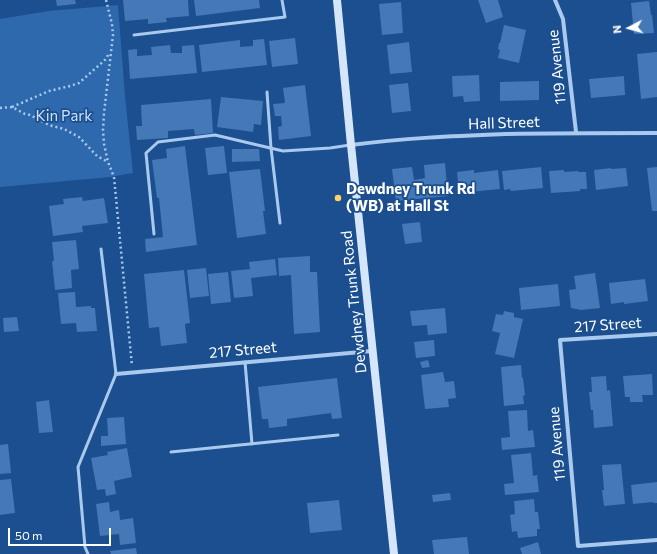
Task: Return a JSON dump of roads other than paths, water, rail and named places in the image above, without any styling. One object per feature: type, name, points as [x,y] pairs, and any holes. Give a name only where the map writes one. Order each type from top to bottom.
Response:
[{"type":"main road","name":"Dewdney Trunk Road","points":[[337,0],[394,554]]},
{"type":"street","name":"119 Avenue","points":[[555,0],[564,19],[576,132]]},
{"type":"street","name":"Hall Street","points":[[351,145],[449,136],[576,132],[657,133]]},
{"type":"street","name":"217 Street","points":[[560,340],[657,334]]},
{"type":"street","name":"119 Avenue","points":[[560,340],[578,546],[657,540]]},
{"type":"street","name":"217 Street","points":[[116,374],[373,351]]},
{"type":"lane","points":[[134,35],[285,17],[282,0]]},
{"type":"lane","points":[[267,92],[271,148],[280,223]]},
{"type":"lane","points":[[154,234],[146,153],[158,142],[215,135],[283,150],[330,148],[351,145]]},
{"type":"lane","points":[[88,554],[85,547],[78,467],[116,374],[101,249]]},
{"type":"lane","points":[[245,362],[252,444]]},
{"type":"lane","points":[[171,452],[338,435]]},
{"type":"place","name":"Dewdney Trunk Rd (WB) at Hall St","points":[[338,198]]},
{"type":"park label","name":"Kin Park","points":[[64,116]]}]
